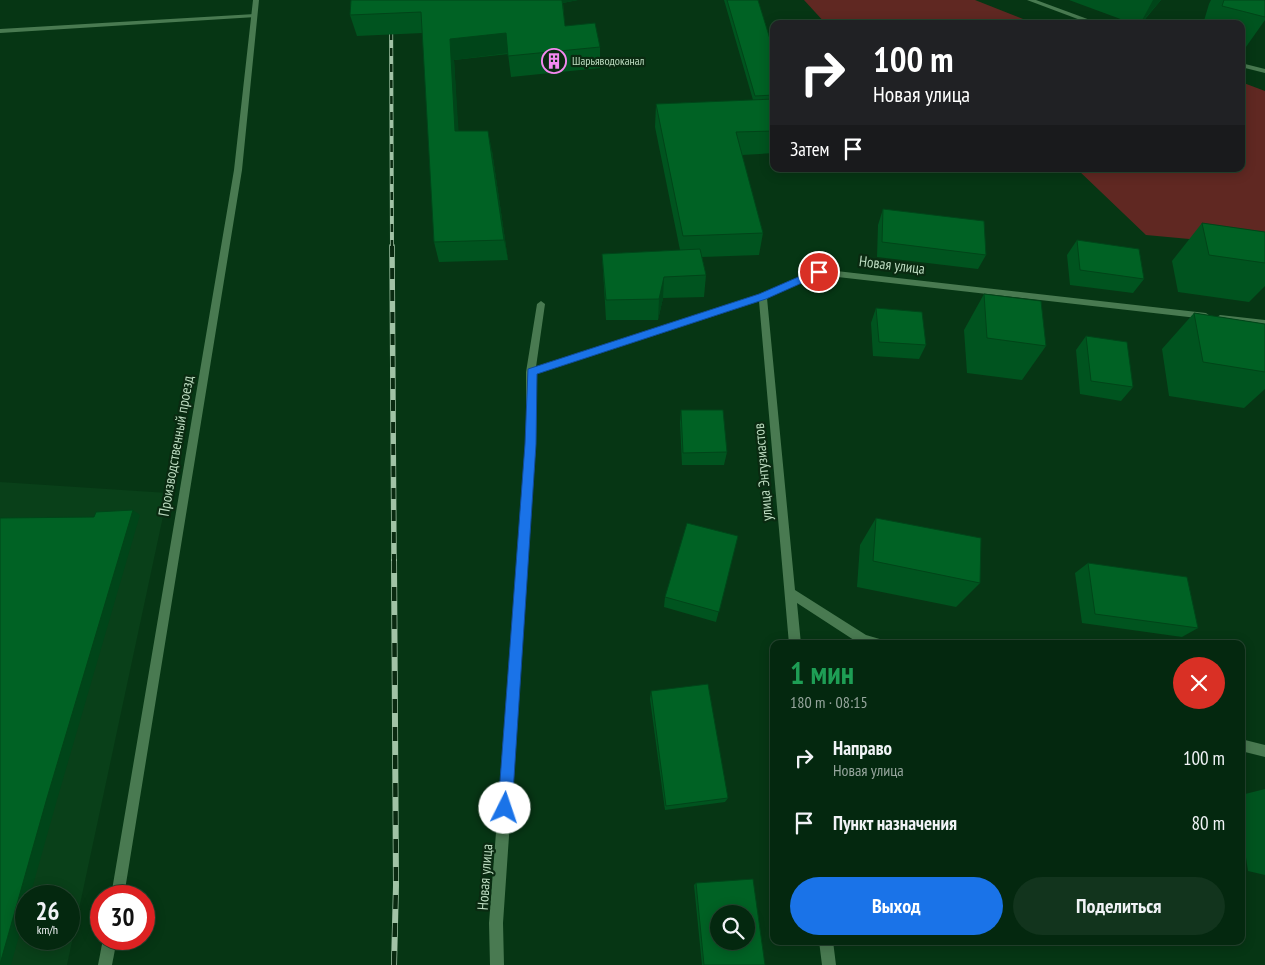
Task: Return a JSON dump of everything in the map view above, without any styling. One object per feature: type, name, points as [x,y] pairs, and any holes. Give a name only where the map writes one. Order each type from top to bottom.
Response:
[{"type":"street","name":"Производственный проезд","points":[[119,885],[238,170],[256,0]]},
{"type":"street","points":[[1030,0],[1087,20]]},
{"type":"street","points":[[0,31],[255,16]]},
{"type":"street","points":[[1245,66],[1265,71]]},
{"type":"street","name":"Новая улица","points":[[532,372],[763,296],[819,272],[1265,323]]},
{"type":"street","name":"улица Энтузиастов","points":[[763,296],[795,640]]},
{"type":"street","name":"Новая улица","points":[[497,965],[497,913],[530,444],[532,372],[541,304]]},
{"type":"street","points":[[790,593],[864,640]]},
{"type":"street","points":[[1245,746],[1265,751]]},
{"type":"street","points":[[826,945],[829,965]]},
{"type":"street","points":[[105,965],[108,950]]},
{"type":"shaded area","points":[[804,0],[975,0],[1026,20],[822,20]]},
{"type":"shaded area","points":[[1245,84],[1265,91],[1265,246],[1146,235],[1080,172],[1245,172]]},
{"type":"shaded area","points":[[0,482],[168,493],[80,904],[80,885],[15,885],[15,950],[70,950],[67,965],[0,965]]},
{"type":"building","points":[[351,0],[562,0],[565,26],[595,23],[600,47],[508,56],[506,33],[450,39],[455,131],[488,131],[504,240],[434,242],[421,12],[350,15]]},
{"type":"building","points":[[727,0],[758,0],[770,39],[770,95],[755,96]]},
{"type":"building","points":[[1224,0],[1265,0],[1265,17],[1222,6]]},
{"type":"building","points":[[770,99],[770,131],[736,132],[763,233],[683,236],[656,104]]},
{"type":"building","points":[[883,209],[984,221],[986,255],[882,242]]},
{"type":"building","points":[[1202,223],[1265,232],[1265,263],[1209,255]]},
{"type":"building","points":[[1077,240],[1139,249],[1144,279],[1080,270]]},
{"type":"building","points":[[700,249],[706,275],[664,277],[659,299],[606,300],[602,254]]},
{"type":"building","points":[[984,294],[1041,301],[1046,346],[987,338]]},
{"type":"building","points":[[876,308],[922,312],[926,345],[879,342]]},
{"type":"building","points":[[1194,313],[1265,324],[1265,372],[1203,362]]},
{"type":"building","points":[[1086,336],[1127,342],[1133,387],[1091,381]]},
{"type":"building","points":[[681,410],[723,410],[727,452],[683,453]]},
{"type":"building","points":[[133,510],[22,885],[15,885],[15,911],[0,964],[0,518],[94,517],[96,512]]},
{"type":"building","points":[[876,518],[981,538],[980,583],[873,561]]},
{"type":"building","points":[[687,523],[738,536],[719,612],[665,597]]},
{"type":"building","points":[[1088,563],[1187,577],[1198,628],[1095,614]]},
{"type":"building","points":[[708,684],[728,798],[666,806],[651,691]]},
{"type":"building","points":[[753,879],[765,965],[704,965],[696,883]]},
{"type":"railway","points":[[391,0],[392,247]]},
{"type":"railway","points":[[392,246],[394,562]]},
{"type":"railway","points":[[394,561],[396,885],[394,965]]},
{"type":"place","name":"Шарьяводоканал","points":[[554,61]]},
{"type":"route","points":[[505,808],[530,444],[532,372],[763,296],[819,272]]}]
